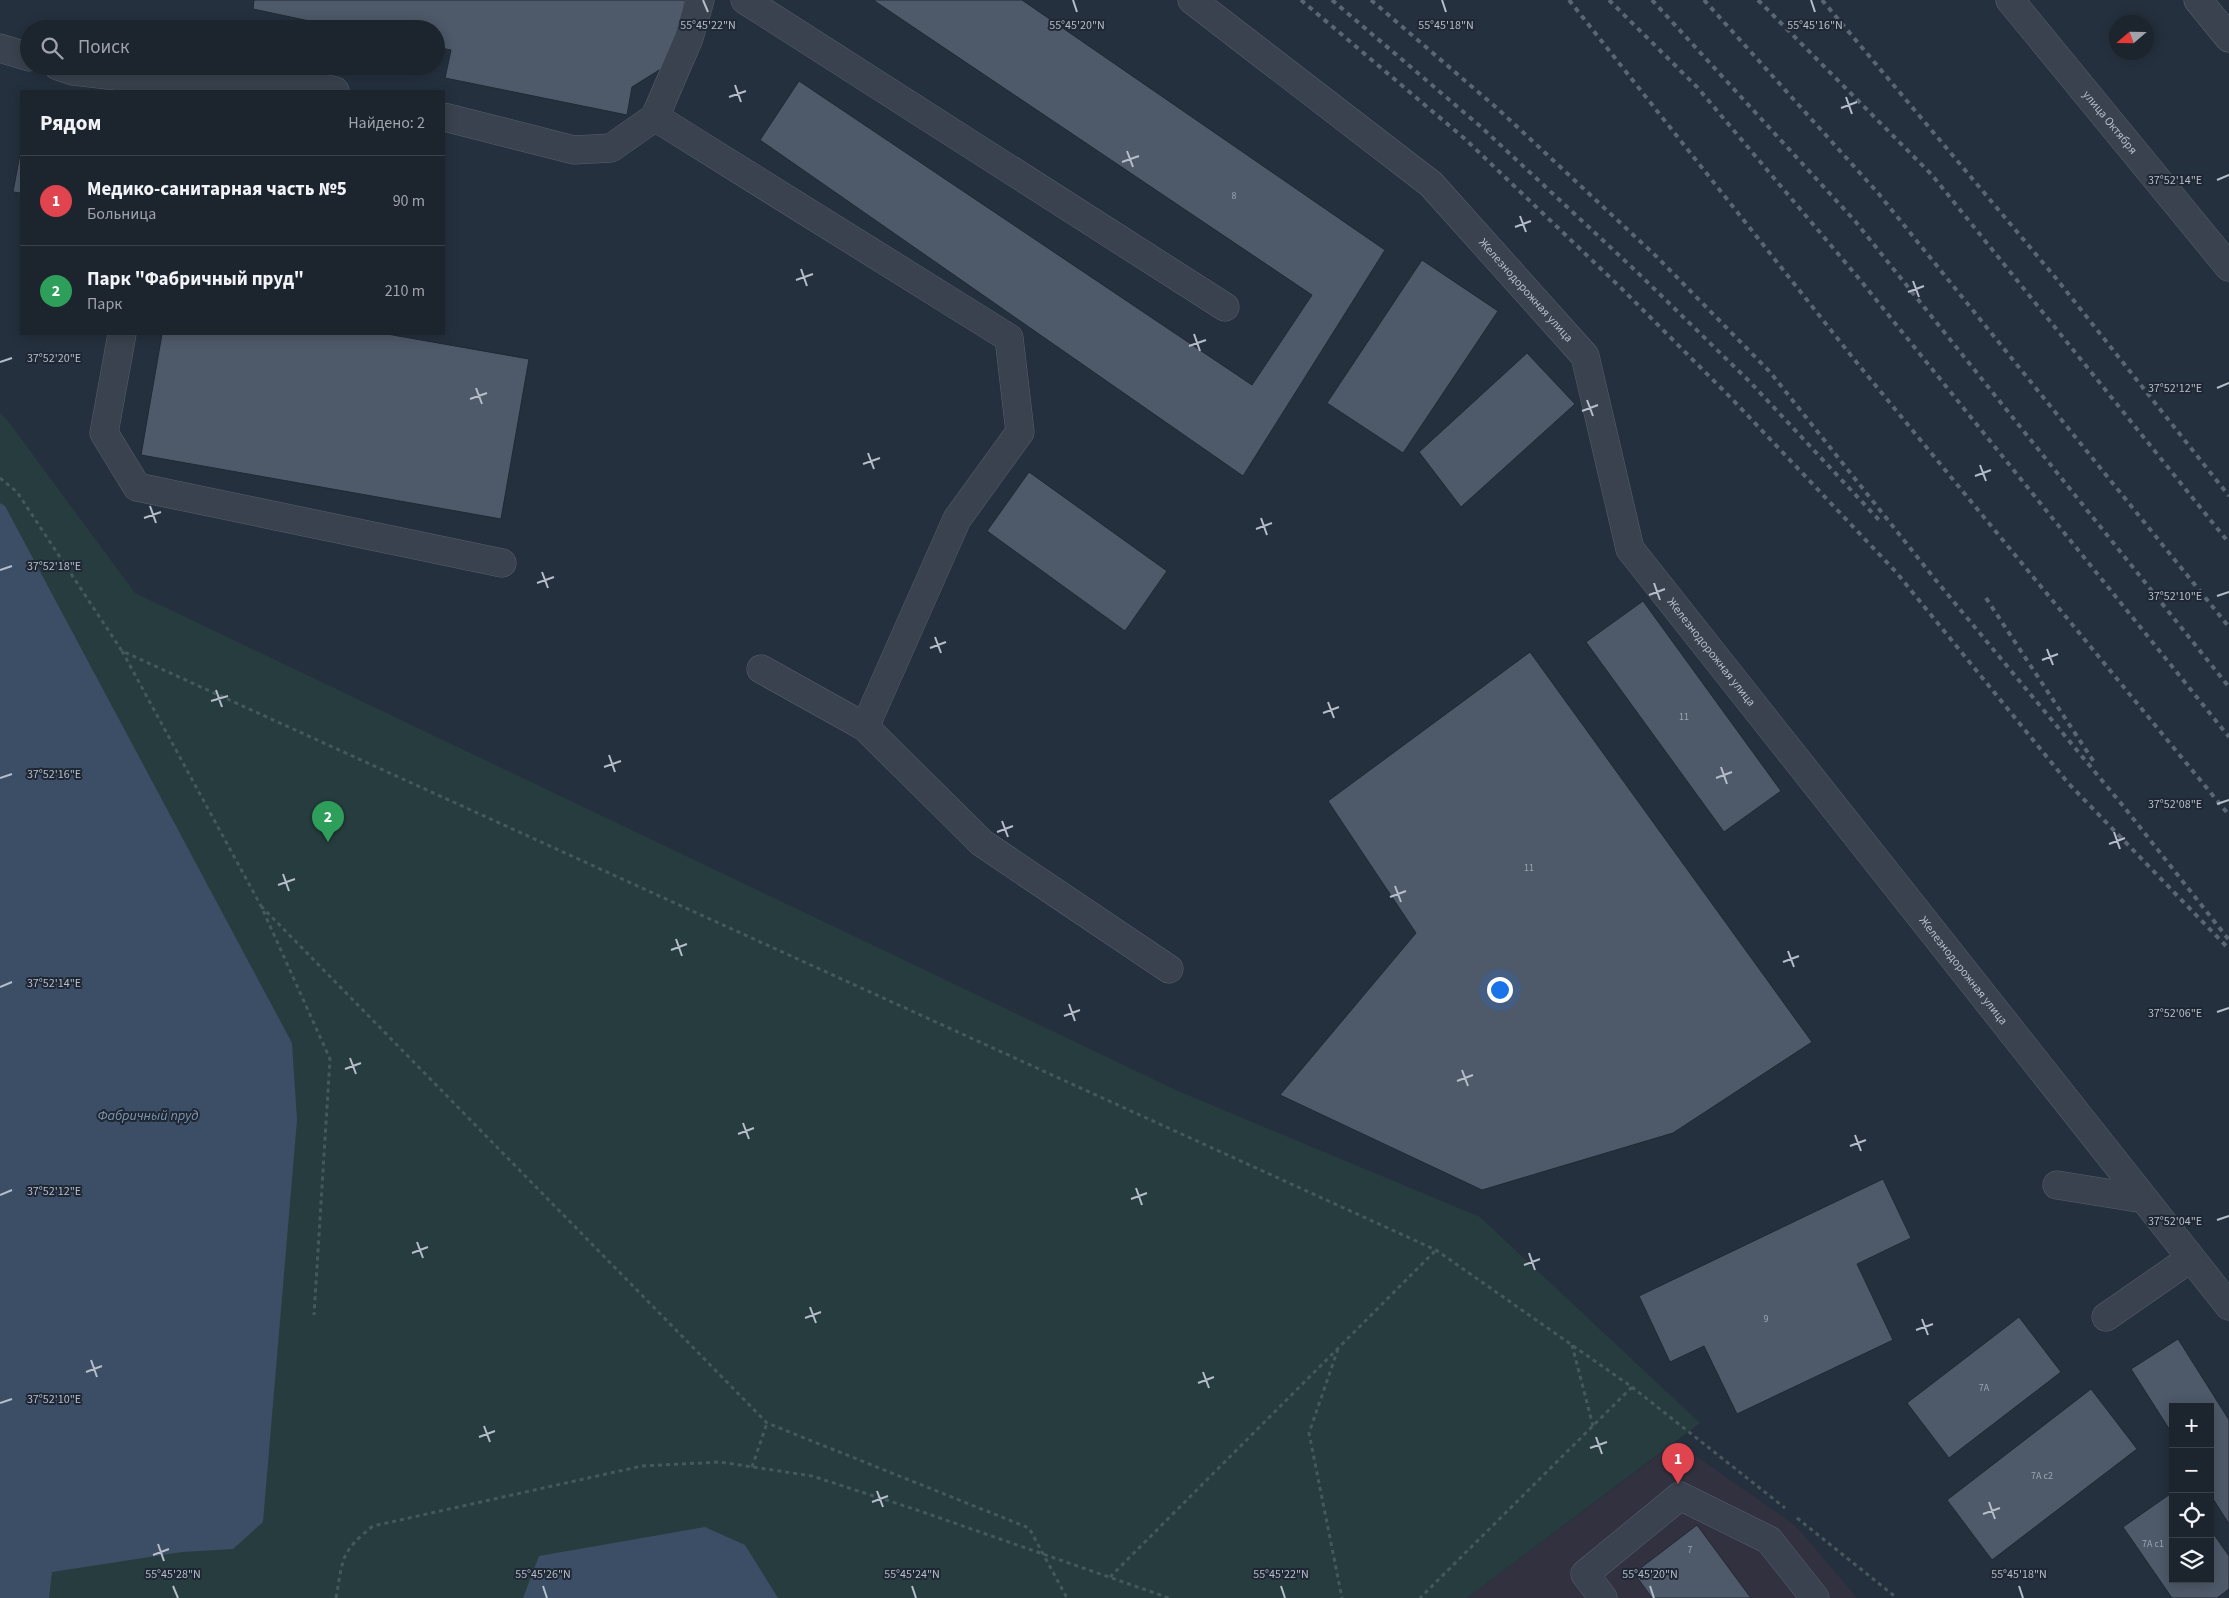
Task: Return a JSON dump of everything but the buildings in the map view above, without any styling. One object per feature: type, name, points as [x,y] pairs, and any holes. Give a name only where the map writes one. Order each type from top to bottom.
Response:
[{"type":"street","points":[[445,117],[574,150],[610,148],[655,117],[689,38],[700,0]]},
{"type":"street","points":[[745,0],[1225,307]]},
{"type":"street","name":"Железнодорожная улица","points":[[1192,0],[1431,184],[1585,356],[1630,549],[2229,1306]]},
{"type":"street","name":"улица Октября","points":[[2010,0],[2229,267]]},
{"type":"street","points":[[2198,0],[2229,38]]},
{"type":"street","points":[[0,48],[20,54]]},
{"type":"street","points":[[98,75],[166,86],[283,79],[331,90]]},
{"type":"street","points":[[655,117],[1009,338],[1020,432],[957,519],[865,727]]},
{"type":"street","points":[[122,335],[104,432],[137,487],[502,564]]},
{"type":"street","points":[[761,669],[865,727],[982,843],[1169,969]]},
{"type":"street","points":[[2057,1185],[2144,1199]]},
{"type":"street","points":[[2106,1317],[2191,1258]]},
{"type":"street","points":[[1603,1598],[1585,1574],[1680,1496],[1769,1540],[1815,1598]]},
{"type":"path","points":[[0,478],[17,492],[122,651],[261,906],[330,1059],[314,1315]]},
{"type":"path","points":[[122,651],[1436,1250],[1632,1387],[1897,1598]]},
{"type":"path","points":[[261,906],[767,1423],[1029,1528],[1045,1554],[1067,1598]]},
{"type":"path","points":[[1109,1577],[1436,1250]]},
{"type":"path","points":[[1572,1344],[1593,1426]]},
{"type":"path","points":[[1338,1348],[1310,1433],[1342,1598]]},
{"type":"path","points":[[1420,1598],[1632,1387]]},
{"type":"path","points":[[752,1467],[767,1423]]},
{"type":"path","points":[[336,1598],[342,1559],[354,1541],[373,1526],[642,1466],[720,1462],[812,1476],[1045,1554],[1169,1598]]},
{"type":"shaded area","points":[[1676,1442],[1796,1526],[1857,1598],[1467,1598]]},
{"type":"green space","points":[[0,413],[8,421],[135,593],[1178,1091],[1480,1217],[1700,1423],[1467,1598],[0,1598]]},
{"type":"water","name":"Фабричный пруд","points":[[0,503],[5,506],[292,1043],[297,1120],[263,1522],[233,1549],[182,1552],[52,1572],[49,1598],[0,1598]]},
{"type":"water","points":[[705,1527],[745,1545],[778,1598],[523,1598],[539,1556]]},
{"type":"railway","points":[[1301,0],[1465,139],[1620,287],[1733,400],[1896,572],[2069,784],[2229,949]]},
{"type":"railway","points":[[1332,0],[1480,126],[1637,272],[1751,383],[1879,520]]},
{"type":"railway","points":[[1371,0],[1498,109],[1657,257],[1770,372],[1934,578],[2124,807],[2229,940]]},
{"type":"railway","points":[[1569,0],[1853,358],[2229,815]]},
{"type":"railway","points":[[1609,0],[1697,87],[1861,281],[2229,737]]},
{"type":"railway","points":[[1652,0],[1855,221],[2229,687]]},
{"type":"railway","points":[[1704,0],[1878,193],[2229,627]]},
{"type":"railway","points":[[1758,0],[1932,175],[2229,543]]},
{"type":"railway","points":[[1822,0],[2055,277],[2229,496]]},
{"type":"railway","points":[[1986,598],[2094,762]]},
{"type":"place","name":"Парк \"Фабричный пруд\"","points":[[328,842]]},
{"type":"place","name":"Медико-санитарная часть №5","points":[[1678,1484]]}]
